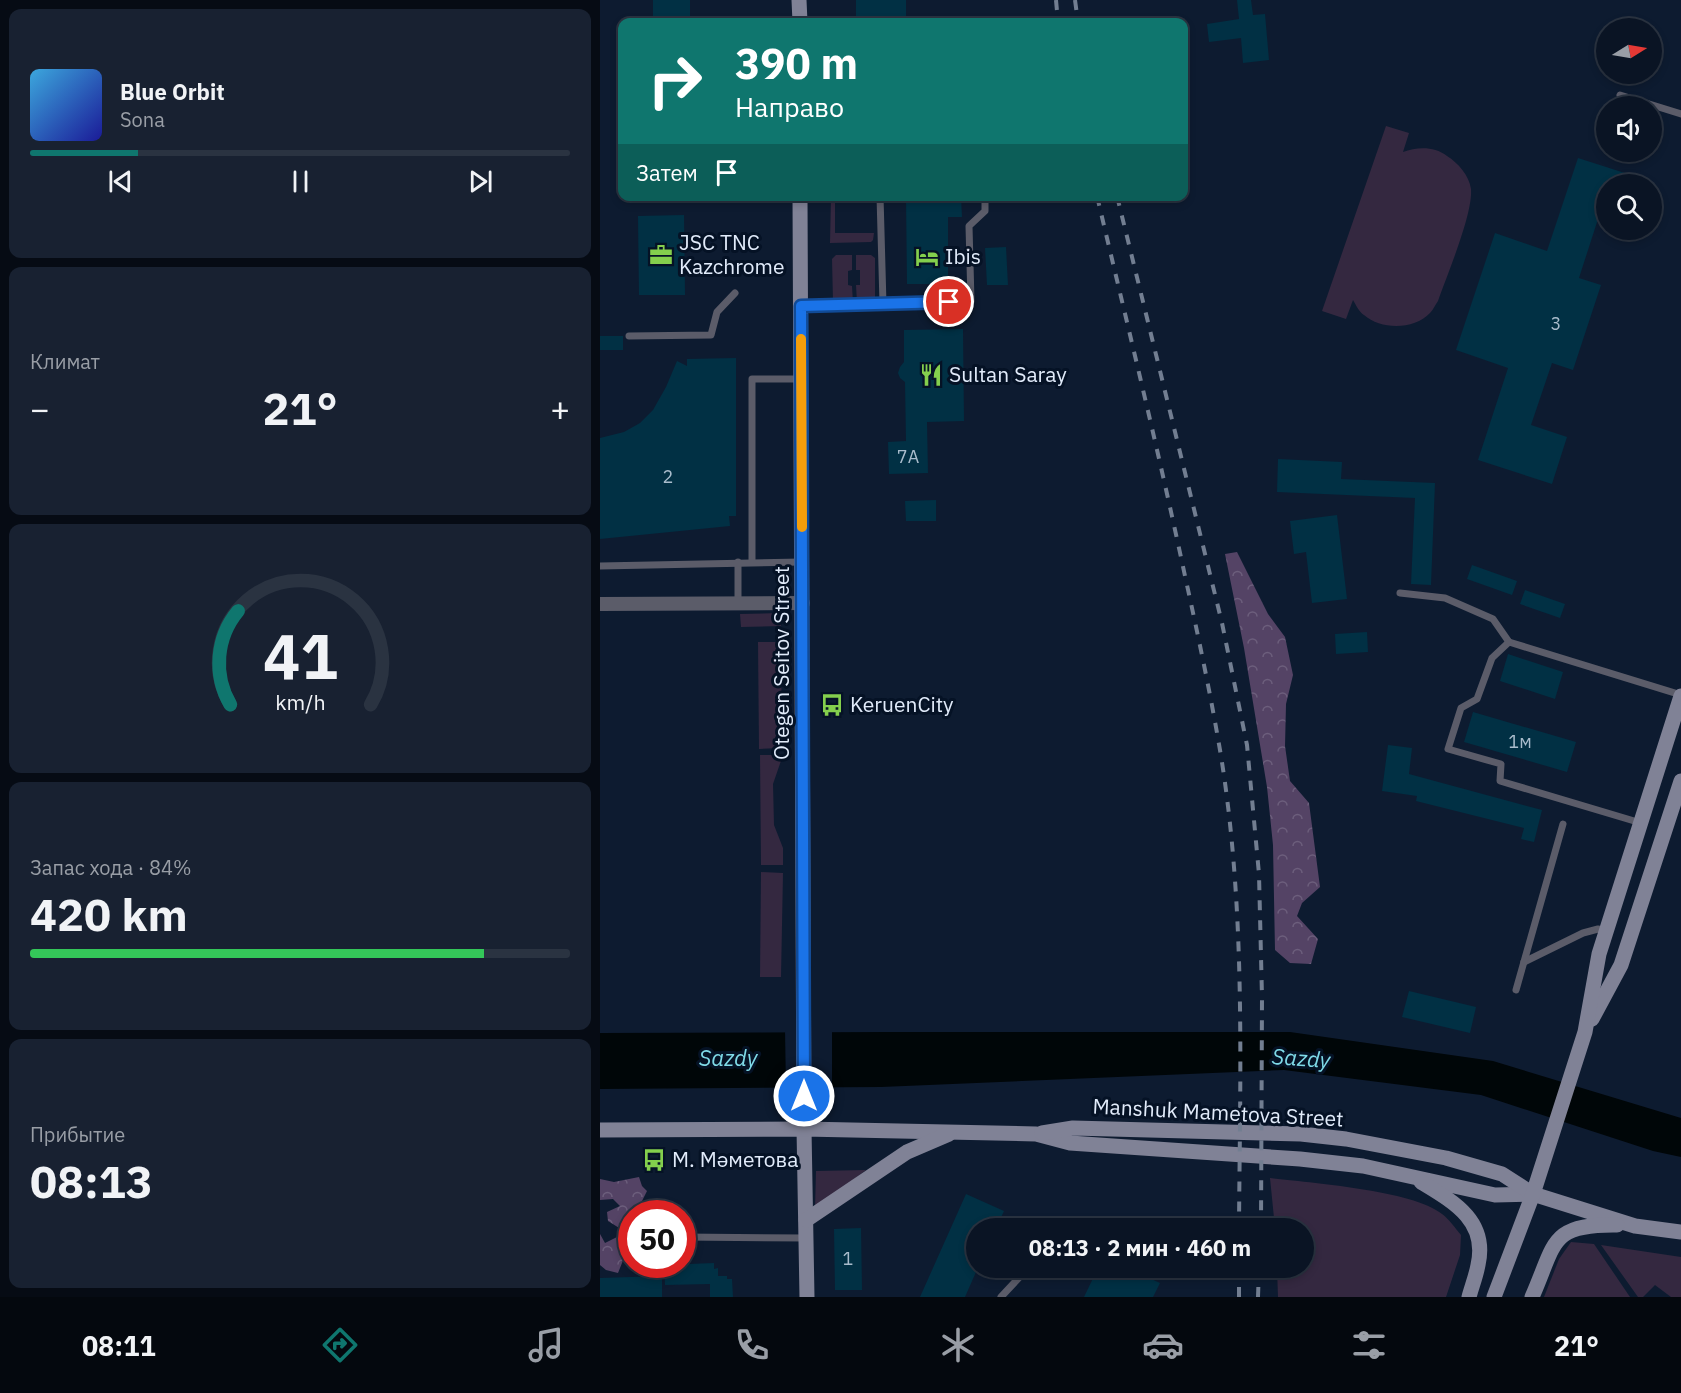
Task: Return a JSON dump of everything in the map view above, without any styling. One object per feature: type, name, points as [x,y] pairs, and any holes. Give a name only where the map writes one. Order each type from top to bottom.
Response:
[{"type":"main road","points":[[799,0],[800,18]]},
{"type":"main road","name":"Otegen Seitov Street","points":[[800,201],[804,1129],[807,1297]]},
{"type":"main road","points":[[1494,1297],[1533,1194],[1585,1032],[1599,954],[1681,695]]},
{"type":"main road","points":[[1585,1032],[1621,965],[1681,781]]},
{"type":"main road","name":"Manshuk Mametova Street","points":[[600,1130],[804,1129],[1036,1134],[1072,1128],[1313,1135],[1446,1158],[1502,1174],[1533,1194],[1635,1226],[1681,1232]]},
{"type":"main road","points":[[806,1220],[907,1152],[955,1132]]},
{"type":"main road","name":"Manshuk Mametova Street","points":[[1036,1134],[1070,1143],[1300,1159],[1362,1166],[1495,1195],[1533,1194]]},
{"type":"main road","points":[[1411,1176],[1446,1197],[1468,1215],[1475,1227],[1479,1257],[1470,1297]]},
{"type":"main road","points":[[1532,1297],[1553,1245],[1562,1236],[1571,1230],[1585,1227],[1635,1226]]},
{"type":"street","points":[[600,604],[803,603]]},
{"type":"lane","points":[[1620,95],[1681,114]]},
{"type":"lane","points":[[880,201],[883,304]]},
{"type":"lane","points":[[801,306],[971,301],[969,226],[985,211],[985,201]]},
{"type":"lane","points":[[629,336],[711,334],[717,312],[735,293]]},
{"type":"lane","points":[[752,562],[752,379],[801,379]]},
{"type":"lane","points":[[738,562],[738,604]]},
{"type":"lane","points":[[600,566],[803,562]]},
{"type":"lane","points":[[1400,593],[1445,598],[1493,619],[1509,642],[1681,695]]},
{"type":"lane","points":[[1509,642],[1492,658],[1477,699],[1461,708],[1448,749],[1501,764],[1500,781],[1641,823]]},
{"type":"lane","points":[[1516,990],[1563,824]]},
{"type":"lane","points":[[1524,962],[1590,930],[1598,929],[1606,932]]},
{"type":"lane","points":[[696,1237],[806,1238]]},
{"type":"lane","points":[[1001,1297],[1019,1278]]},
{"type":"shaded area","points":[[1386,126],[1409,133],[1403,152],[1420,148],[1431,149],[1451,159],[1465,174],[1471,189],[1471,200],[1464,229],[1438,301],[1423,319],[1397,326],[1371,320],[1361,312],[1353,300],[1346,319],[1322,311]]},
{"type":"shaded area","points":[[831,201],[835,201],[835,233],[874,233],[871,242],[830,243]]},
{"type":"shaded area","points":[[836,255],[852,255],[852,270],[848,271],[848,285],[852,286],[853,303],[833,302],[832,259]]},
{"type":"shaded area","points":[[856,255],[871,255],[875,258],[875,301],[857,303],[856,285],[860,285],[860,270],[856,270]]},
{"type":"shaded area","points":[[781,613],[781,626],[741,627],[740,614]]},
{"type":"shaded area","points":[[758,642],[781,642],[782,748],[759,749]]},
{"type":"shaded area","points":[[760,755],[783,755],[773,784],[774,825],[783,848],[783,865],[761,865]]},
{"type":"shaded area","points":[[761,872],[783,873],[781,977],[760,977]]},
{"type":"shaded area","points":[[866,1170],[815,1209],[816,1171]]},
{"type":"shaded area","points":[[1270,1178],[1385,1193],[1428,1206],[1442,1214],[1461,1235],[1460,1255],[1446,1297],[1278,1297],[1277,1278],[1314,1278],[1314,1218],[1274,1218]]},
{"type":"shaded area","points":[[1571,1242],[1594,1244],[1630,1297],[1544,1297],[1559,1259]]},
{"type":"shaded area","points":[[1601,1245],[1681,1257],[1681,1297],[1671,1297],[1655,1285],[1643,1297],[1638,1297]]},
{"type":"green space","points":[[1237,552],[1268,614],[1285,637],[1293,675],[1286,704],[1285,746],[1290,781],[1309,803],[1320,887],[1302,903],[1297,916],[1318,939],[1311,964],[1290,963],[1275,950],[1273,845],[1267,787],[1244,648],[1225,554]]},
{"type":"green space","points":[[639,1177],[642,1186],[647,1191],[642,1200],[618,1200],[618,1204],[613,1199],[600,1200],[600,1179],[614,1182]]},
{"type":"green space","points":[[618,1207],[618,1227],[608,1221],[607,1212]]},
{"type":"green space","points":[[600,1234],[605,1243],[618,1236],[618,1273],[606,1270],[600,1265]]},
{"type":"water","name":"Sazdy","points":[[1290,1032],[1493,1061],[1681,1118],[1681,1157],[1653,1151],[1481,1095],[1284,1070],[881,1087],[600,1089],[600,1033]]},
{"type":"pier","points":[[785,1029],[832,1029],[832,1090],[786,1090]]},
{"type":"building","points":[[653,0],[690,0],[690,17],[653,18]]},
{"type":"building","points":[[856,0],[906,0],[906,18],[856,18]]},
{"type":"building","points":[[1237,0],[1251,0],[1253,15],[1265,14],[1269,60],[1243,63],[1241,38],[1209,42],[1207,24],[1239,19]]},
{"type":"building","points":[[1578,158],[1628,174],[1596,174],[1596,225],[1579,278],[1601,285],[1573,370],[1552,363],[1531,425],[1567,437],[1552,484],[1478,460],[1508,368],[1456,350],[1495,233],[1547,251]]},
{"type":"building","name":"Ibis","points":[[906,201],[961,201],[962,217],[948,217],[948,284],[907,284]]},
{"type":"building","name":"JSC TNC Kazchrome","points":[[684,215],[685,295],[639,295],[638,216]]},
{"type":"building","points":[[1006,247],[1008,285],[987,285],[985,248]]},
{"type":"building","name":"Sultan Saray","points":[[963,329],[964,421],[927,422],[928,473],[889,474],[888,442],[906,441],[905,382],[898,373],[904,362],[904,330]]},
{"type":"building","points":[[600,336],[623,336],[623,350],[600,350]]},
{"type":"building","points":[[736,358],[736,516],[729,516],[730,526],[600,539],[600,438],[624,432],[640,423],[653,410],[677,361],[687,366],[687,359]]},
{"type":"building","points":[[1278,459],[1342,462],[1341,479],[1435,483],[1431,585],[1411,584],[1415,498],[1277,492]]},
{"type":"building","points":[[936,500],[936,521],[906,521],[905,501]]},
{"type":"building","points":[[1337,515],[1347,599],[1312,603],[1306,552],[1294,554],[1290,521]]},
{"type":"building","points":[[1472,565],[1517,581],[1512,595],[1467,579]]},
{"type":"building","points":[[1525,590],[1565,604],[1560,618],[1520,604]]},
{"type":"building","points":[[1367,632],[1368,652],[1336,654],[1335,634]]},
{"type":"building","points":[[1508,654],[1563,672],[1555,699],[1500,681]]},
{"type":"building","points":[[1473,712],[1576,742],[1567,772],[1464,742]]},
{"type":"building","points":[[1388,745],[1412,748],[1409,774],[1542,810],[1534,842],[1521,839],[1524,828],[1416,801],[1417,796],[1382,791]]},
{"type":"building","points":[[1409,991],[1476,1007],[1470,1033],[1402,1017]]},
{"type":"building","points":[[966,1194],[1004,1211],[1001,1218],[966,1218],[966,1278],[973,1278],[965,1297],[920,1297]]},
{"type":"building","points":[[861,1228],[862,1290],[835,1290],[834,1229]]},
{"type":"building","points":[[714,1263],[714,1269],[718,1268],[718,1276],[727,1276],[727,1279],[732,1279],[733,1297],[710,1297],[710,1284],[665,1285],[665,1278],[696,1278],[696,1264]]},
{"type":"building","points":[[600,1278],[662,1278],[662,1297],[600,1297]]},
{"type":"building","points":[[1093,1278],[1149,1278],[1160,1283],[1153,1297],[1084,1297]]},
{"type":"railway","points":[[1056,0],[1058,18]]},
{"type":"railway","points":[[1075,0],[1077,18]]},
{"type":"railway","points":[[1098,201],[1175,528],[1221,756],[1229,815],[1238,933],[1239,1218]]},
{"type":"railway","points":[[1118,201],[1222,623],[1247,745],[1259,874],[1262,997],[1261,1218]]},
{"type":"railway","points":[[1239,1278],[1239,1297]]},
{"type":"railway","points":[[1258,1297],[1259,1278]]},
{"type":"slow traffic","points":[[801,339],[802,527]]},
{"type":"place","name":"JSC TNC Kazchrome","points":[[661,255]]},
{"type":"place","name":"Ibis","points":[[927,257]]},
{"type":"place","name":"Sultan Saray","points":[[931,375]]},
{"type":"place","name":"KeruenCity","points":[[832,705]]},
{"type":"place","name":"М. Мәметова","points":[[654,1160]]},
{"type":"route","points":[[804,1096],[801,306],[949,302]]}]
